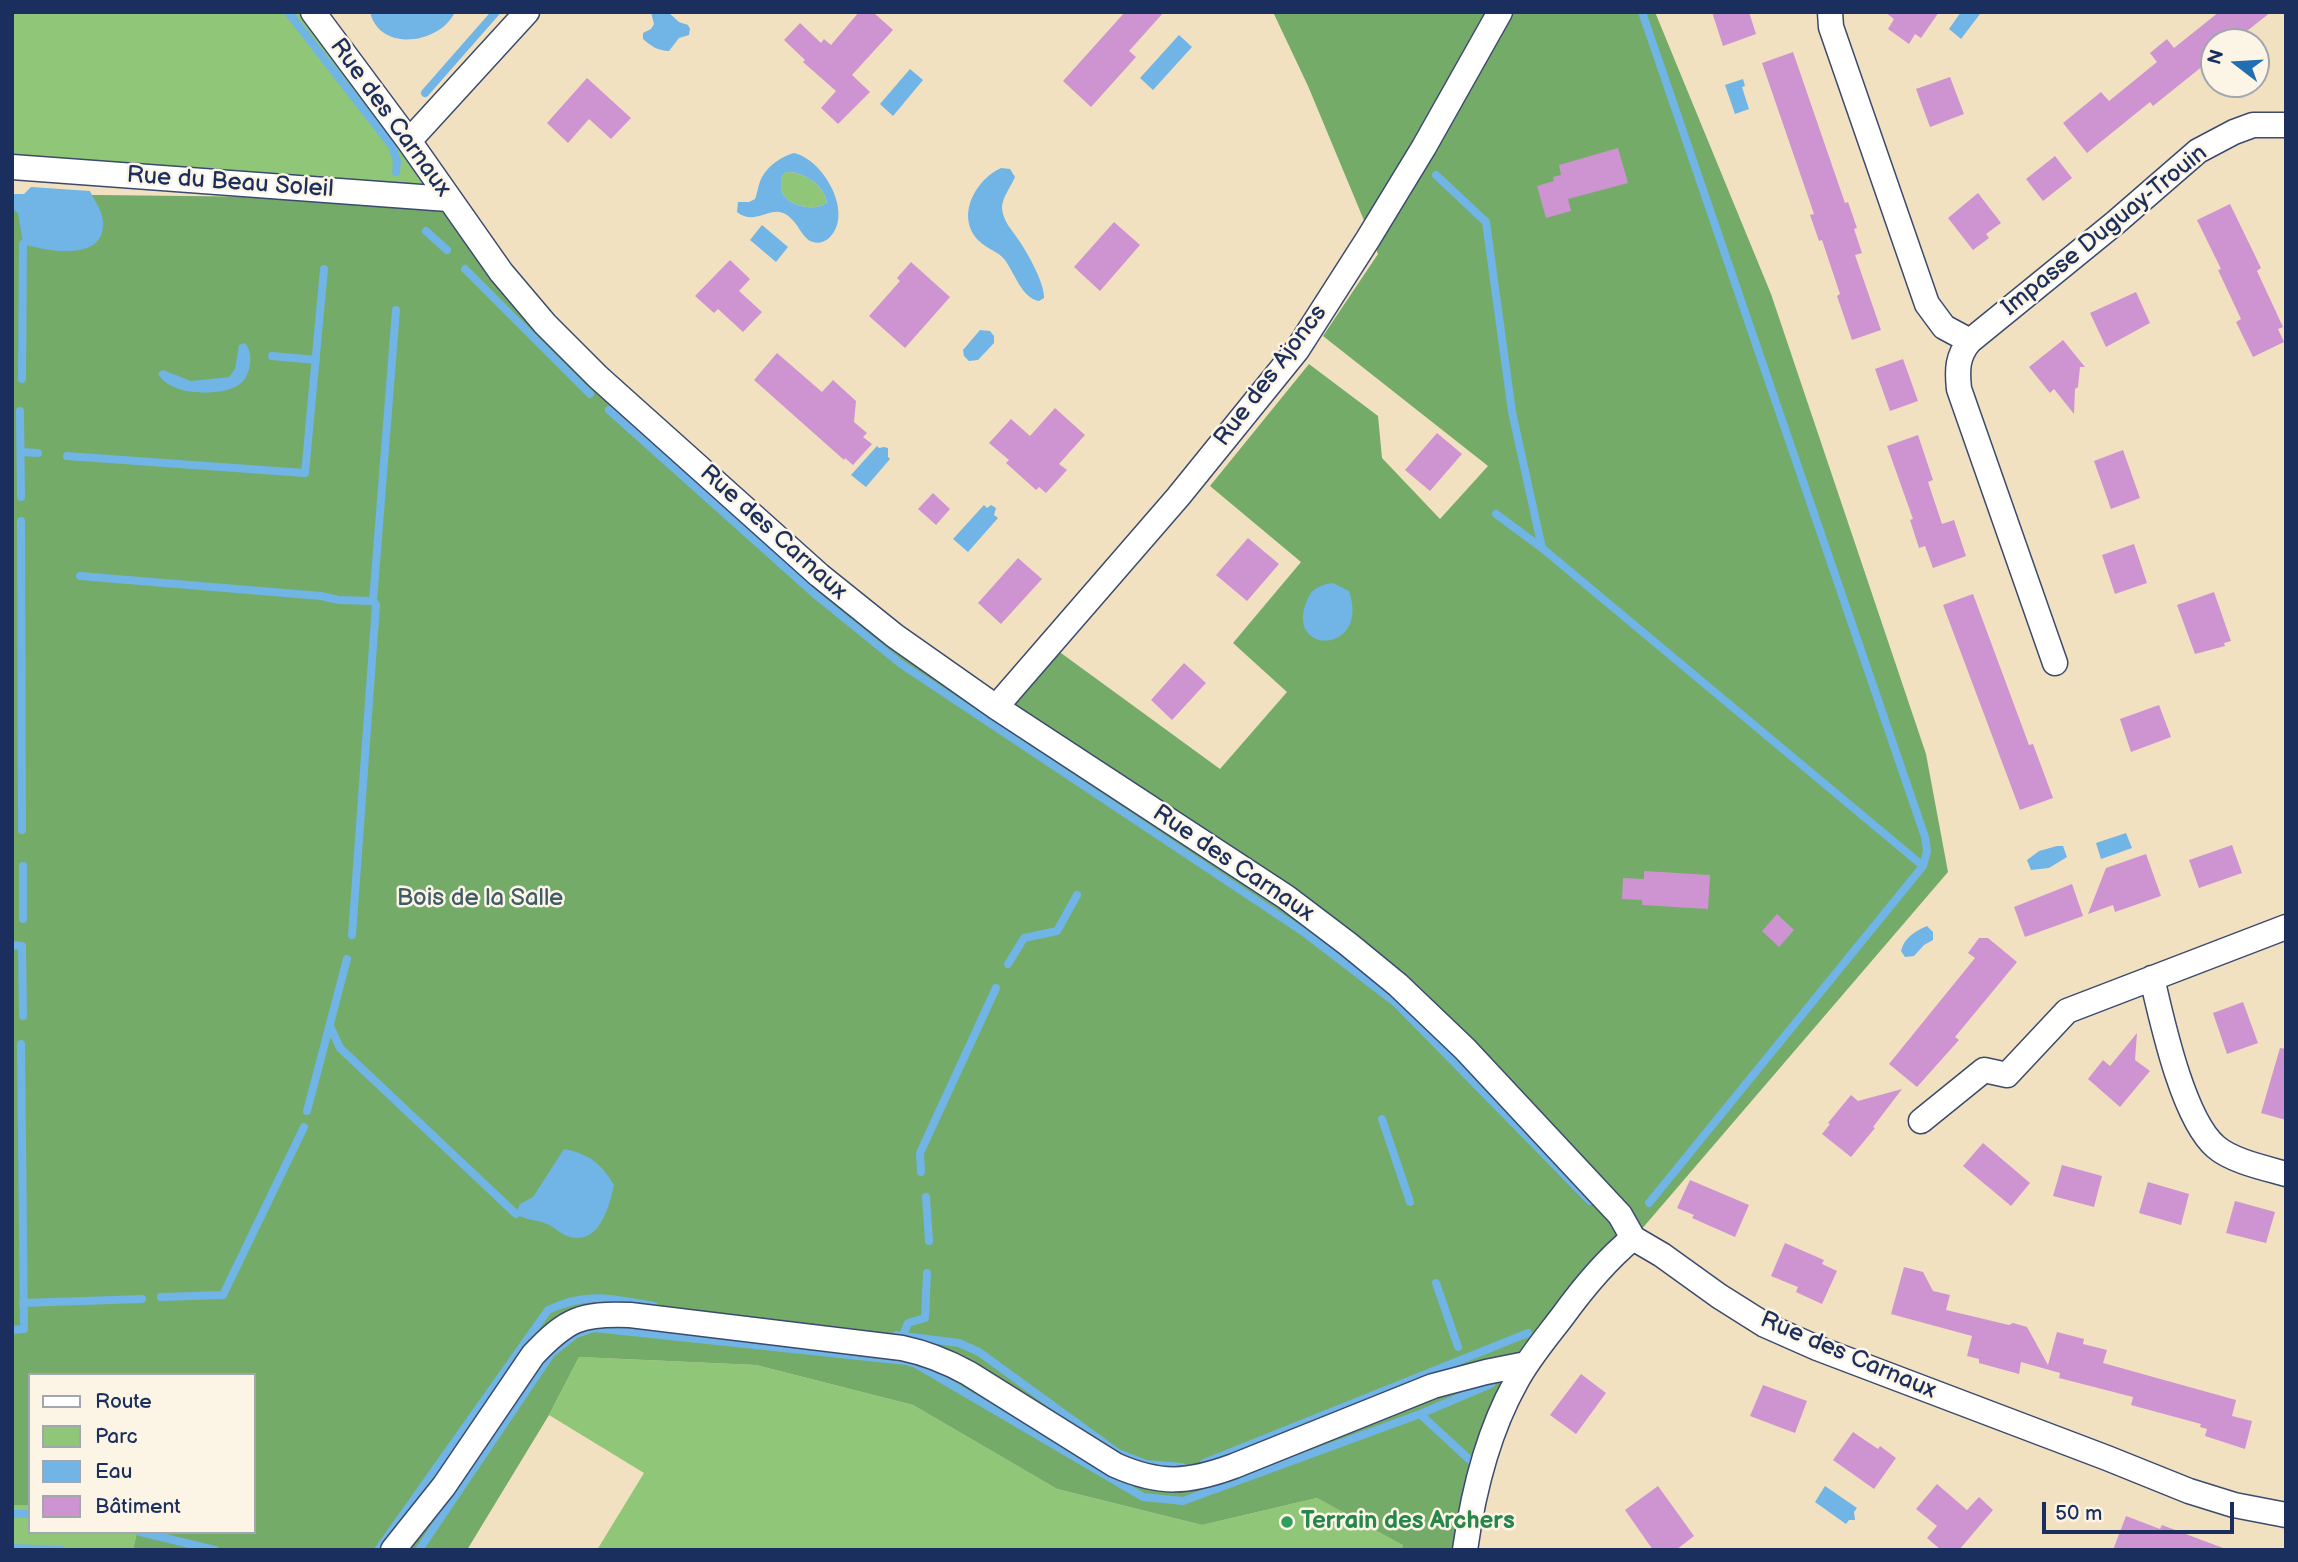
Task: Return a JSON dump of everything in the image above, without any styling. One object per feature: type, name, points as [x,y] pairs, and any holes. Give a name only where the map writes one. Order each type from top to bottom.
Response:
[{"type":"street","name":"Rue des Carnaux","points":[[313,12],[409,141],[501,272],[545,324],[598,377],[855,605],[895,636],[996,707],[1286,897],[1398,985],[1465,1049],[1593,1185],[1620,1215],[1633,1238],[1765,1325],[1817,1348],[2189,1492],[2286,1516]]},
{"type":"street","points":[[409,141],[527,12]]},
{"type":"street","name":"Rue des Ajoncs","points":[[996,707],[1178,497],[1297,350],[1424,147],[1500,12]]},
{"type":"street","points":[[1830,12],[1831,27],[1927,304],[1944,327],[1970,341],[1958,362],[1959,389],[2055,663]]},
{"type":"street","name":"Impasse Duguay-Trouin","points":[[1970,341],[2115,223],[2198,151],[2253,125],[2286,125]]},
{"type":"street","name":"Rue du Beau Soleil","points":[[12,167],[448,199]]},
{"type":"street","points":[[1921,1121],[1984,1070],[2007,1075],[2067,1011],[2286,927]]},
{"type":"street","points":[[2152,978],[2172,1057],[2199,1128],[2217,1149],[2252,1164],[2286,1174]]},
{"type":"street","points":[[1465,1550],[1476,1491],[1504,1406],[1527,1364],[1578,1296],[1614,1253],[1633,1238]]},
{"type":"street","points":[[393,1550],[444,1486],[533,1355],[566,1325],[582,1317],[630,1315],[926,1353],[946,1360],[992,1387],[1115,1465],[1138,1475],[1182,1480],[1205,1477],[1433,1386],[1527,1364]]},
{"type":"green space","points":[[12,12],[313,12],[448,199],[12,164]]},
{"type":"green space","name":"Bois de la Salle","points":[[1273,12],[1655,12],[1771,294],[1926,754],[1948,872],[1526,1364],[1467,1550],[1402,1550],[1403,1545],[1317,1498],[1202,1525],[1057,1489],[913,1405],[756,1365],[579,1357],[549,1415],[467,1550],[133,1550],[137,1534],[256,1534],[256,1373],[28,1373],[28,1505],[12,1505],[12,194],[447,199],[545,324],[683,453],[996,707],[1050,645],[1220,769],[1287,692],[1233,643],[1301,562],[1210,486],[1309,364],[1378,416],[1382,458],[1440,519],[1488,466],[1323,336],[1378,254],[1308,86]]},
{"type":"green space","points":[[786,172],[812,180],[822,190],[827,202],[809,207],[789,200],[781,190],[781,178]]},
{"type":"green space","points":[[579,1357],[756,1365],[913,1405],[1057,1489],[1202,1525],[1317,1498],[1404,1545],[1402,1550],[597,1550],[644,1473],[549,1415]]},
{"type":"green space","points":[[12,1505],[28,1505],[28,1534],[137,1534],[133,1550],[12,1550]]},
{"type":"water","points":[[370,12],[455,12],[437,31],[411,39],[385,34],[376,25]]},
{"type":"water","points":[[651,12],[668,12],[679,22],[688,25],[689,35],[679,38],[669,51],[652,46],[643,39],[643,33],[654,24]]},
{"type":"water","points":[[1961,12],[1980,14],[1961,39],[1949,29]]},
{"type":"water","points":[[1179,35],[1192,47],[1153,90],[1140,78]]},
{"type":"water","points":[[910,69],[923,80],[893,116],[880,104]]},
{"type":"water","points":[[1743,79],[1745,86],[1742,87],[1749,109],[1735,114],[1725,85]]},
{"type":"water","points":[[789,154],[805,157],[825,177],[832,189],[839,216],[836,229],[823,242],[815,243],[809,240],[783,213],[772,212],[749,217],[737,212],[738,202],[755,199],[768,169]],"holes":[[[786,172],[812,180],[822,190],[827,202],[809,207],[795,204],[784,196],[781,178]]]},
{"type":"water","points":[[1001,168],[1010,169],[1015,177],[1003,200],[1002,208],[1006,222],[1039,277],[1044,298],[1039,301],[1023,290],[1002,257],[979,241],[969,221],[971,200],[976,190],[983,181]]},
{"type":"water","points":[[31,187],[90,191],[103,221],[101,234],[95,243],[85,249],[73,251],[23,244],[18,213],[12,209],[12,194],[24,194]]},
{"type":"water","points":[[762,225],[788,247],[776,262],[750,240]]},
{"type":"water","points":[[980,330],[990,331],[994,336],[994,343],[978,360],[969,361],[963,350]]},
{"type":"water","points":[[245,343],[250,356],[249,370],[246,378],[232,388],[209,393],[184,390],[173,387],[158,373],[163,370],[191,381],[229,377],[235,369],[239,345]]},
{"type":"water","points":[[877,446],[888,448],[890,459],[866,487],[851,475]]},
{"type":"water","points":[[984,505],[987,508],[991,505],[996,508],[994,515],[998,518],[968,552],[953,539]]},
{"type":"water","points":[[1333,583],[1349,591],[1353,612],[1348,627],[1339,637],[1316,639],[1307,631],[1303,618],[1307,600],[1317,588]]},
{"type":"water","points":[[2126,833],[2132,848],[2101,859],[2096,843]]},
{"type":"water","points":[[2063,846],[2067,857],[2049,868],[2031,870],[2027,860],[2039,851]]},
{"type":"water","points":[[1927,926],[1933,932],[1933,940],[1914,956],[1905,957],[1901,951],[1907,939]]},
{"type":"water","points":[[564,1149],[594,1161],[614,1185],[601,1222],[589,1235],[580,1238],[567,1236],[547,1224],[516,1214],[520,1204],[533,1197]]},
{"type":"water","points":[[1825,1486],[1857,1508],[1854,1512],[1855,1520],[1849,1520],[1846,1524],[1815,1502]]},
{"type":"building","points":[[859,12],[873,12],[893,30],[852,75],[870,92],[838,124],[821,108],[836,91],[803,62],[805,60],[784,40],[800,23],[821,43],[824,39],[831,45]]},
{"type":"building","points":[[1125,12],[1164,12],[1129,51],[1136,57],[1091,107],[1063,81]]},
{"type":"building","points":[[1712,12],[1749,12],[1756,34],[1723,46]]},
{"type":"building","points":[[1885,12],[1939,12],[1921,38],[1915,34],[1909,44],[1888,29],[1894,19]]},
{"type":"building","points":[[2219,12],[2271,12],[2251,28],[2200,28],[2200,68],[2153,106],[2150,102],[2087,153],[2063,123],[2101,92],[2109,101],[2157,62],[2150,53],[2167,39],[2174,48]]},
{"type":"building","points":[[1793,52],[1845,203],[1848,202],[1857,228],[1854,229],[1862,253],[1855,255],[1881,330],[1852,340],[1837,296],[1840,294],[1822,240],[1819,241],[1810,215],[1814,214],[1762,63]]},
{"type":"building","points":[[1950,77],[1964,114],[1930,127],[1916,89]]},
{"type":"building","points":[[587,78],[631,118],[611,139],[589,119],[568,143],[547,123]]},
{"type":"building","points":[[1618,148],[1628,183],[1568,199],[1571,211],[1546,218],[1537,186],[1554,181],[1553,177],[1561,175],[1559,165]]},
{"type":"building","points":[[2055,156],[2072,178],[2043,201],[2026,179]]},
{"type":"building","points":[[1978,193],[2001,223],[1986,234],[1989,238],[1973,250],[1948,218]]},
{"type":"building","points":[[2230,204],[2261,268],[2257,271],[2283,327],[2278,329],[2284,342],[2253,357],[2236,322],[2241,319],[2218,270],[2221,269],[2197,220]]},
{"type":"building","points":[[1114,222],[1140,245],[1100,291],[1074,267]]},
{"type":"building","points":[[730,260],[750,279],[739,291],[762,312],[743,332],[718,309],[714,313],[695,296]]},
{"type":"building","points":[[911,262],[950,297],[905,348],[869,316],[900,281],[897,278]]},
{"type":"building","points":[[2136,292],[2150,323],[2106,347],[2090,313]]},
{"type":"building","points":[[2063,340],[2085,367],[2080,367],[2078,387],[2075,389],[2074,414],[2054,389],[2050,393],[2029,367]]},
{"type":"building","points":[[777,353],[822,392],[833,380],[856,401],[854,422],[867,433],[863,437],[872,444],[853,465],[754,380]]},
{"type":"building","points":[[1903,359],[1918,401],[1890,411],[1875,369]]},
{"type":"building","points":[[1055,408],[1085,435],[1059,464],[1067,470],[1046,493],[1039,487],[1036,490],[1006,463],[1009,460],[989,443],[1011,419],[1030,436]]},
{"type":"building","points":[[1437,433],[1462,454],[1430,491],[1405,470]]},
{"type":"building","points":[[1918,435],[1933,480],[1928,482],[1942,524],[1954,520],[1966,556],[1933,568],[1925,546],[1919,548],[1910,520],[1913,519],[1887,446]]},
{"type":"building","points":[[2123,450],[2140,498],[2111,509],[2094,461]]},
{"type":"building","points":[[933,493],[950,509],[936,525],[918,509]]},
{"type":"building","points":[[1248,538],[1279,564],[1247,601],[1216,575]]},
{"type":"building","points":[[2134,544],[2147,583],[2115,594],[2102,555]]},
{"type":"building","points":[[1018,558],[1042,579],[1001,624],[978,603]]},
{"type":"building","points":[[2214,592],[2231,641],[2224,643],[2225,646],[2195,654],[2177,605]]},
{"type":"building","points":[[1973,594],[2029,745],[2033,744],[2053,798],[2020,810],[1943,605]]},
{"type":"building","points":[[1184,663],[1206,683],[1172,720],[1151,700]]},
{"type":"building","points":[[2159,705],[2171,737],[2131,752],[2120,719]]},
{"type":"building","points":[[2232,845],[2242,873],[2199,888],[2189,860]]},
{"type":"building","points":[[2146,854],[2161,896],[2115,912],[2113,905],[2088,914],[2106,868]]},
{"type":"building","points":[[1644,871],[1710,875],[1708,909],[1642,905],[1642,900],[1622,899],[1623,878],[1644,879]]},
{"type":"building","points":[[2072,884],[2083,916],[2025,937],[2014,907]]},
{"type":"building","points":[[1777,914],[1794,930],[1779,947],[1762,931]]},
{"type":"building","points":[[1979,938],[1988,938],[2017,962],[1955,1037],[1959,1040],[1917,1087],[1889,1064],[1975,958],[1968,953]]},
{"type":"building","points":[[2243,1002],[2258,1043],[2227,1054],[2213,1013]]},
{"type":"building","points":[[2137,1033],[2135,1060],[2150,1071],[2120,1107],[2088,1079],[2103,1060],[2110,1066]]},
{"type":"building","points":[[2280,1048],[2286,1049],[2286,1120],[2261,1113]]},
{"type":"building","points":[[1902,1089],[1851,1157],[1822,1134],[1851,1095],[1858,1101]]},
{"type":"building","points":[[1983,1143],[2030,1183],[2011,1206],[1963,1166]]},
{"type":"building","points":[[2062,1165],[2102,1176],[2094,1207],[2053,1196]]},
{"type":"building","points":[[1690,1180],[1749,1205],[1735,1237],[1692,1218],[1694,1215],[1677,1208]]},
{"type":"building","points":[[2148,1182],[2189,1194],[2181,1225],[2139,1213]]},
{"type":"building","points":[[2235,1201],[2275,1212],[2266,1243],[2226,1233]]},
{"type":"building","points":[[1785,1243],[1824,1260],[1822,1264],[1837,1271],[1822,1304],[1796,1292],[1798,1287],[1771,1276]]},
{"type":"building","points":[[1904,1267],[1923,1272],[1933,1291],[1950,1295],[1946,1310],[2027,1327],[2048,1365],[2057,1332],[2084,1339],[2083,1344],[2107,1350],[2103,1363],[2236,1400],[2232,1416],[2252,1421],[2245,1449],[2205,1436],[2207,1429],[2200,1427],[2201,1424],[2131,1405],[2133,1397],[2059,1378],[2060,1373],[2021,1362],[2019,1374],[1979,1363],[1979,1359],[1967,1356],[1972,1336],[1891,1314]]},
{"type":"building","points":[[1581,1374],[1606,1393],[1576,1434],[1550,1415]]},
{"type":"building","points":[[1763,1385],[1807,1401],[1795,1433],[1750,1416]]},
{"type":"building","points":[[1853,1432],[1896,1458],[1874,1489],[1833,1460]]},
{"type":"building","points":[[1937,1484],[1967,1510],[1979,1497],[1993,1510],[1959,1550],[1941,1550],[1927,1538],[1937,1526],[1916,1509]]},
{"type":"building","points":[[1658,1486],[1694,1536],[1676,1550],[1653,1550],[1625,1510]]},
{"type":"building","points":[[2126,1516],[2160,1529],[2162,1525],[2223,1550],[2113,1550]]},
{"type":"waterway","points":[[288,12],[392,146],[397,161],[396,172]]},
{"type":"waterway","points":[[425,93],[496,12]]},
{"type":"waterway","points":[[1642,12],[1925,837],[1927,851],[1923,866],[1649,1203]]},
{"type":"waterway","points":[[1436,175],[1486,222],[1512,412],[1542,548],[1923,866]]},
{"type":"waterway","points":[[426,231],[447,250]]},
{"type":"waterway","points":[[22,379],[23,244]]},
{"type":"waterway","points":[[67,456],[305,473],[324,269]]},
{"type":"waterway","points":[[465,269],[590,394]]},
{"type":"waterway","points":[[352,935],[376,605],[373,601],[396,310]]},
{"type":"waterway","points":[[272,356],[316,360]]},
{"type":"waterway","points":[[609,410],[817,596],[901,664],[1305,933],[1396,1003],[1590,1201]]},
{"type":"waterway","points":[[20,411],[21,497]]},
{"type":"waterway","points":[[21,452],[38,453]]},
{"type":"waterway","points":[[1496,514],[1542,548]]},
{"type":"waterway","points":[[21,521],[22,830]]},
{"type":"waterway","points":[[80,576],[373,601]]},
{"type":"waterway","points":[[23,866],[23,919]]},
{"type":"waterway","points":[[1008,964],[1024,938],[1057,931],[1077,895]]},
{"type":"waterway","points":[[12,945],[22,946],[23,1016]]},
{"type":"waterway","points":[[307,1111],[347,959]]},
{"type":"waterway","points":[[921,1172],[920,1153],[996,988]]},
{"type":"waterway","points":[[330,1026],[340,1048],[516,1214]]},
{"type":"waterway","points":[[12,1330],[24,1329],[21,1044]]},
{"type":"waterway","points":[[1382,1119],[1410,1202]]},
{"type":"waterway","points":[[161,1297],[223,1295],[304,1127]]},
{"type":"waterway","points":[[926,1197],[929,1241]]},
{"type":"waterway","points":[[903,1336],[908,1323],[925,1318],[927,1273]]},
{"type":"waterway","points":[[1436,1283],[1458,1347]]},
{"type":"waterway","points":[[378,1550],[548,1310],[576,1300],[600,1298],[654,1306]]},
{"type":"waterway","points":[[23,1303],[142,1299]]},
{"type":"waterway","points":[[419,1550],[551,1354],[576,1334],[594,1328],[906,1361],[916,1364],[1143,1497],[1183,1501],[1420,1414],[1491,1384]]},
{"type":"waterway","points":[[1204,1463],[1528,1333]]},
{"type":"waterway","points":[[896,1335],[959,1343],[979,1352],[1118,1453],[1146,1464],[1182,1467]]},
{"type":"waterway","points":[[1420,1414],[1472,1462]]},
{"type":"waterway","points":[[12,1514],[28,1514]]},
{"type":"waterway","points":[[148,1534],[215,1550]]},
{"type":"waterway","points":[[12,1548],[61,1550]]},
{"type":"place","name":"Terrain des Archers","points":[[1287,1522]]}]
